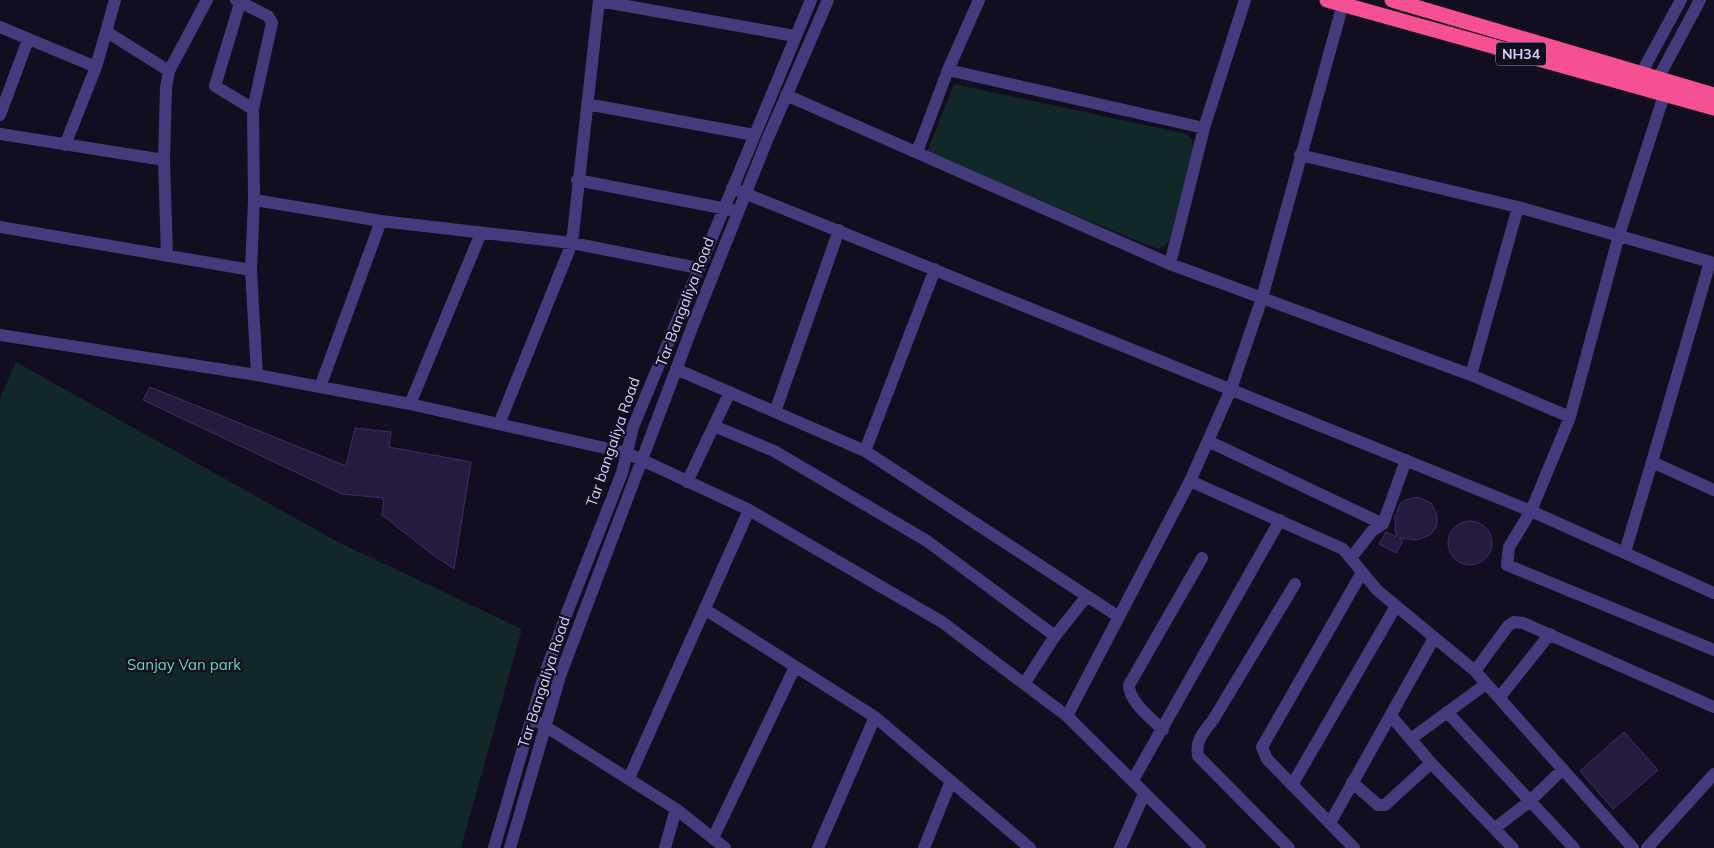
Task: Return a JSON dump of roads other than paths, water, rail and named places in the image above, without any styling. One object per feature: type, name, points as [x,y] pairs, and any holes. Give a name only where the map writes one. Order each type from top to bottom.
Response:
[{"type":"highway","name":"NH34","points":[[1327,0],[1343,2],[1638,79]]},
{"type":"highway","name":"NH34","points":[[1392,0],[1638,79],[1714,108]]},
{"type":"highway","name":"NH34","points":[[1658,88],[1714,95]]},
{"type":"street","points":[[65,145],[96,67],[115,0]]},
{"type":"street","points":[[167,256],[164,160],[166,88],[169,71],[207,0]]},
{"type":"street","points":[[499,424],[572,243],[577,180],[599,0],[795,36]]},
{"type":"street","name":"Tar bangaliya Road","points":[[494,848],[531,718],[568,610],[622,473],[633,427],[811,0]]},
{"type":"street","name":"Tar Bangaliya Road","points":[[510,848],[560,676],[738,211],[786,94],[828,0]]},
{"type":"street","points":[[917,152],[948,70],[979,0]]},
{"type":"street","points":[[1170,264],[1204,128],[1245,0]]},
{"type":"street","points":[[1638,79],[1681,0]]},
{"type":"street","points":[[1700,0],[1658,88],[1570,417],[1531,511],[1509,547],[1507,565],[1714,650]]},
{"type":"street","points":[[253,109],[215,86],[238,2],[268,16],[272,23],[253,109],[254,200],[251,270],[257,375]]},
{"type":"street","points":[[1067,716],[1190,481],[1231,389],[1262,298],[1343,2]]},
{"type":"street","points":[[0,27],[96,67]]},
{"type":"street","points":[[107,32],[169,71]]},
{"type":"street","points":[[0,115],[28,40]]},
{"type":"street","points":[[785,61],[798,67]]},
{"type":"street","points":[[948,70],[1204,128]]},
{"type":"street","points":[[786,94],[1170,264],[1471,374],[1570,417]]},
{"type":"street","points":[[587,104],[754,135]]},
{"type":"street","points":[[0,134],[164,160]]},
{"type":"street","points":[[1300,155],[1518,207],[1619,234],[1712,263],[1625,552]]},
{"type":"street","points":[[577,180],[738,211]]},
{"type":"street","points":[[732,188],[1531,511],[1714,592]]},
{"type":"street","points":[[254,200],[381,222],[572,243],[698,268]]},
{"type":"street","points":[[1471,374],[1518,207]]},
{"type":"street","points":[[320,387],[381,222]]},
{"type":"street","points":[[0,227],[251,270]]},
{"type":"street","points":[[776,412],[839,230]]},
{"type":"street","points":[[410,404],[481,233]]},
{"type":"street","points":[[865,451],[935,269]]},
{"type":"street","points":[[0,335],[257,375],[410,404],[627,453],[749,510],[942,622],[1067,716],[1200,848]]},
{"type":"street","points":[[676,369],[865,451],[1119,617]]},
{"type":"street","points":[[688,482],[730,392]]},
{"type":"street","points":[[714,426],[774,451],[927,541],[1055,636]]},
{"type":"street","points":[[1208,441],[1383,524]]},
{"type":"street","points":[[1351,558],[1372,530],[1383,524],[1406,460]]},
{"type":"street","points":[[1652,462],[1714,490]]},
{"type":"street","points":[[1190,481],[1343,549],[1361,574],[1396,606],[1476,671],[1633,848]]},
{"type":"street","points":[[629,778],[706,610],[749,510]]},
{"type":"street","points":[[1133,780],[1163,730],[1280,520]]},
{"type":"street","points":[[1163,730],[1137,703],[1129,691],[1129,685],[1202,558]]},
{"type":"street","points":[[1354,848],[1263,753],[1264,742],[1361,574]]},
{"type":"street","points":[[1289,848],[1198,756],[1197,748],[1198,741],[1213,720],[1296,584]]},
{"type":"street","points":[[1024,684],[1055,636],[1087,596]]},
{"type":"street","points":[[1292,784],[1396,606]]},
{"type":"street","points":[[706,610],[875,717],[1030,848]]},
{"type":"street","points":[[1476,671],[1508,626],[1514,622],[1523,623],[1714,707]]},
{"type":"street","points":[[1499,698],[1550,634]]},
{"type":"street","points":[[1330,823],[1434,638]]},
{"type":"street","points":[[713,838],[795,667]]},
{"type":"street","points":[[1412,738],[1486,684]]},
{"type":"street","points":[[1447,712],[1574,848]]},
{"type":"street","points":[[1391,716],[1412,738],[1431,763],[1513,848]]},
{"type":"street","points":[[818,848],[875,717]]},
{"type":"street","points":[[531,718],[676,809],[725,848]]},
{"type":"street","points":[[1352,782],[1378,805],[1385,805],[1431,763]]},
{"type":"street","points":[[1495,828],[1530,801],[1562,769]]},
{"type":"street","points":[[1648,848],[1714,774]]},
{"type":"street","points":[[924,848],[951,781]]},
{"type":"street","points":[[1120,848],[1144,794]]},
{"type":"street","points":[[506,807],[520,811]]},
{"type":"street","points":[[665,848],[676,809]]},
{"type":"park label","name":"Sanjay Van park","points":[[184,665]]}]
